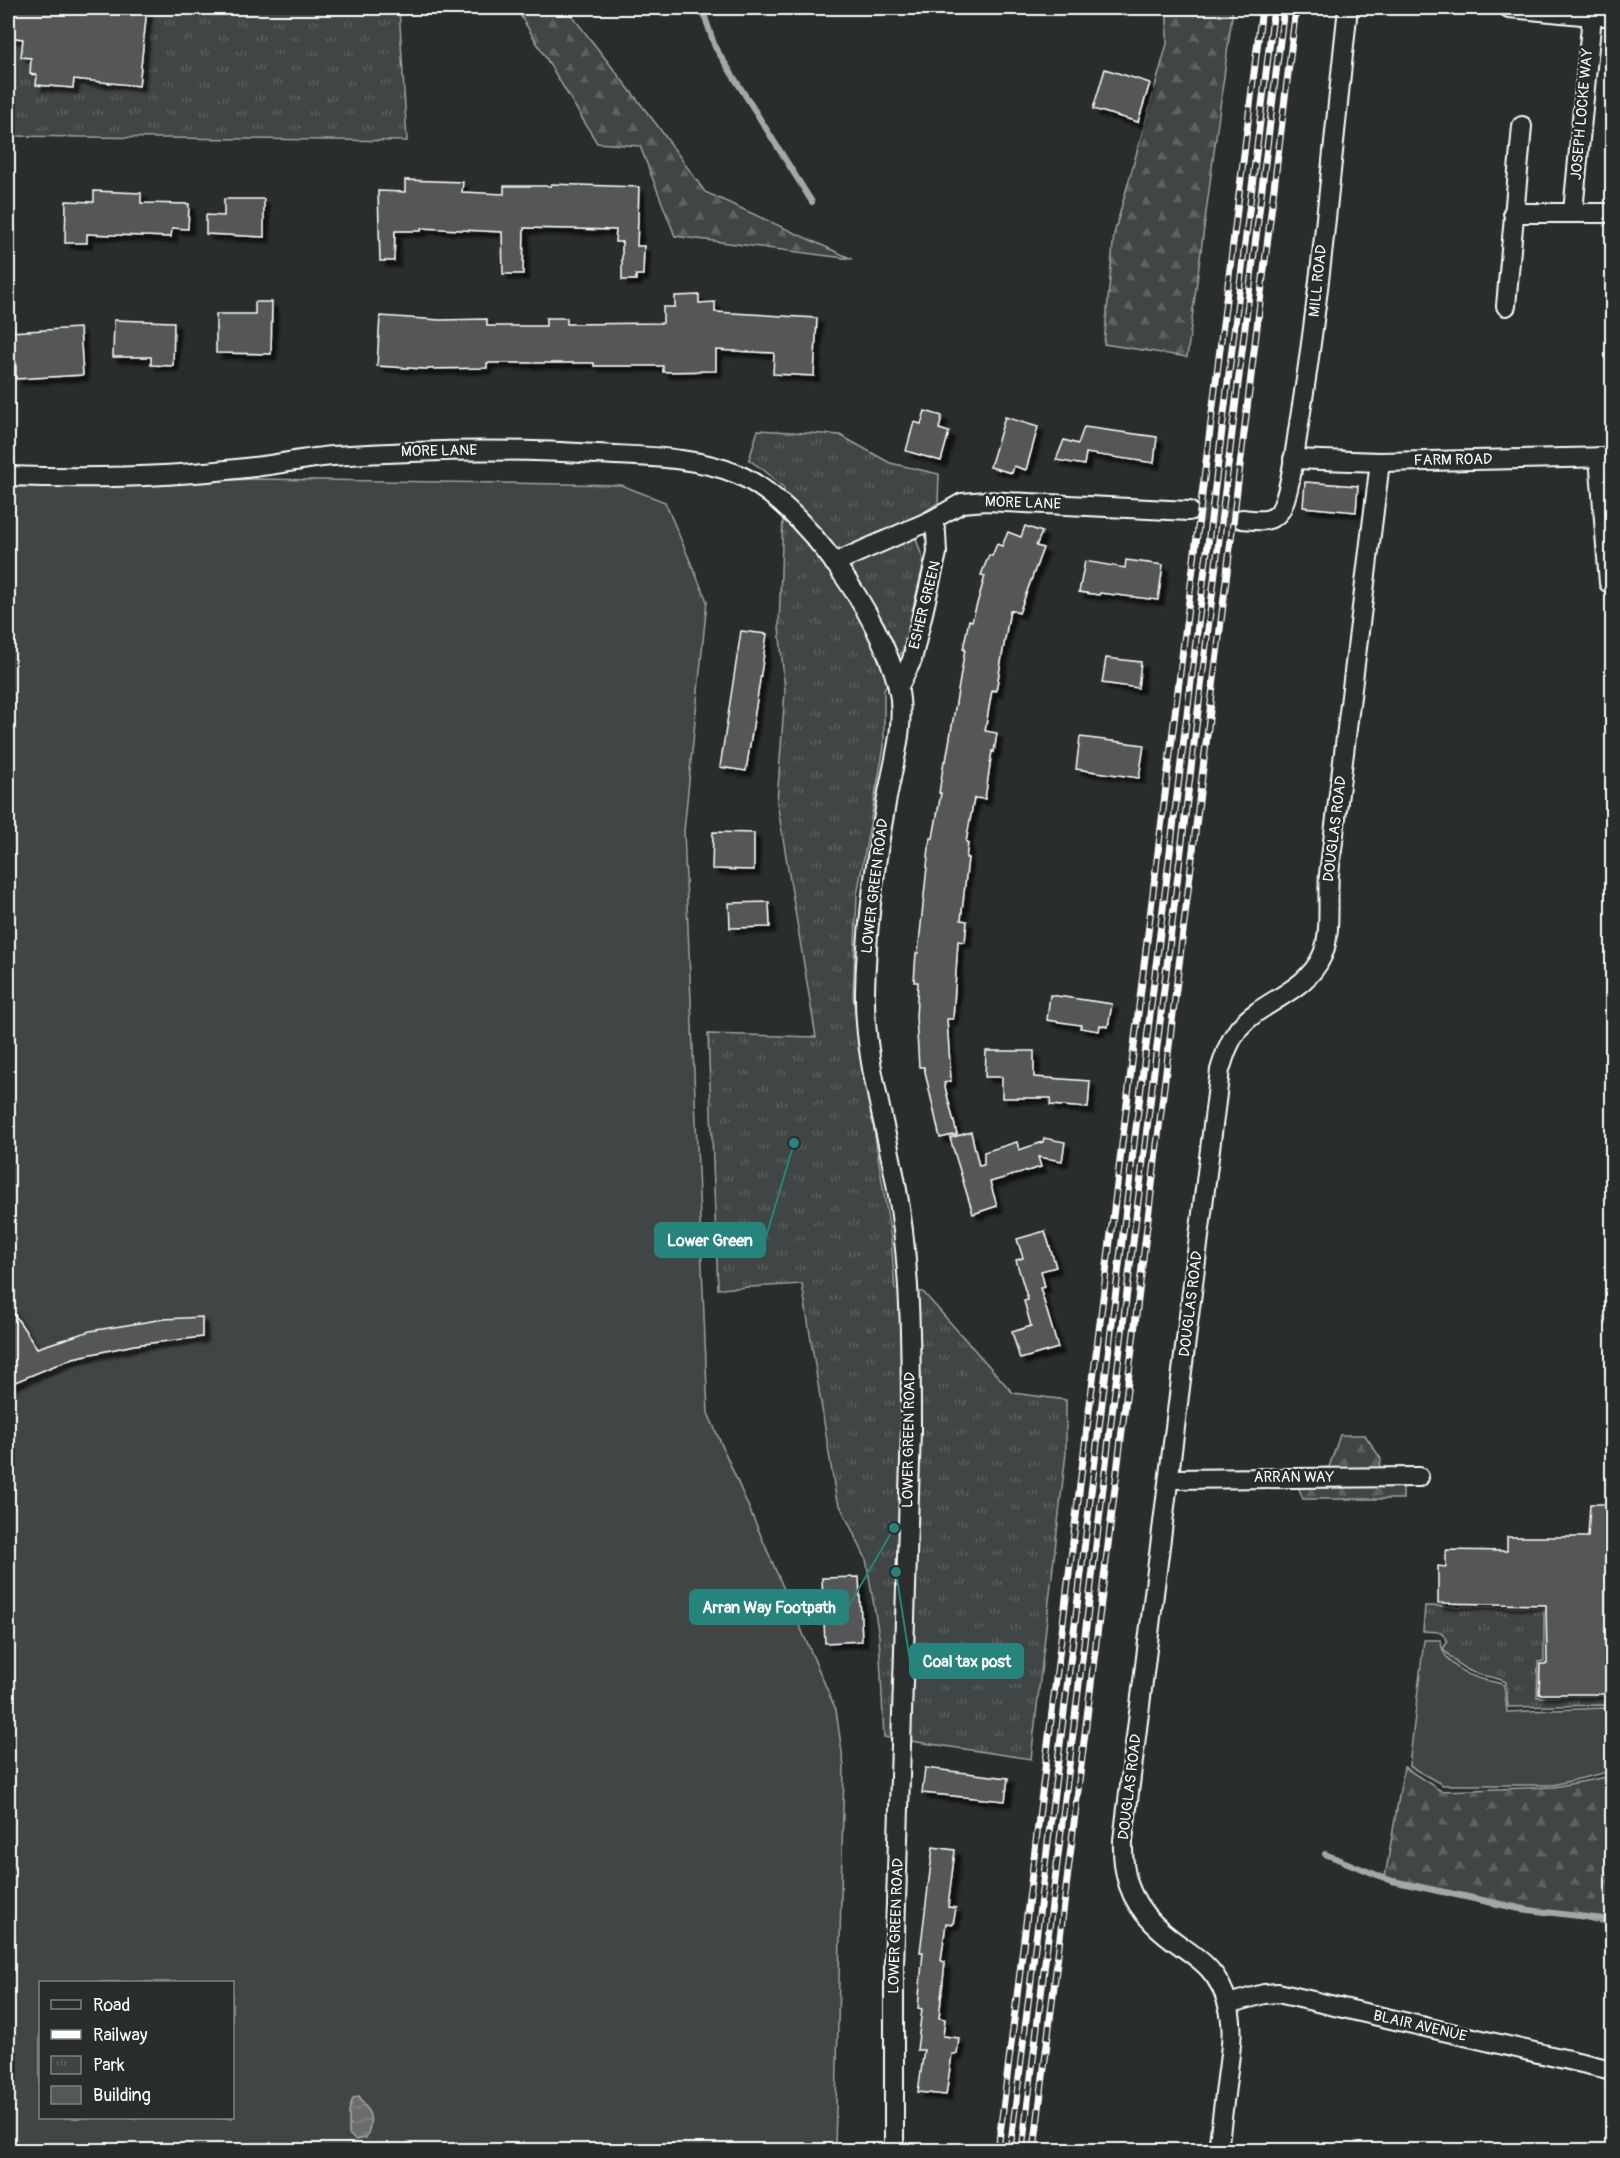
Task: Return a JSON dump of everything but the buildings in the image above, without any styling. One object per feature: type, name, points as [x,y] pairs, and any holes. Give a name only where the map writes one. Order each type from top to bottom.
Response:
[{"type":"street","name":"MILL ROAD","points":[[1242,519],[1264,521],[1271,519],[1279,512],[1285,499],[1309,366],[1348,8]]},
{"type":"street","points":[[1509,8],[1612,16]]},
{"type":"street","name":"JOSEPH LOCKE WAY","points":[[1573,211],[1592,16]]},
{"type":"street","points":[[1506,306],[1522,126]]},
{"type":"street","points":[[1513,213],[1573,211],[1612,213]]},
{"type":"street","name":"MORE LANE","points":[[8,476],[187,474],[257,467],[326,456],[429,450],[579,453],[666,459],[717,467],[740,475],[769,493],[802,524],[834,563],[877,630],[898,688],[900,712],[897,746],[885,806]]},
{"type":"street","name":"FARM ROAD","points":[[1293,459],[1380,462],[1606,457]]},
{"type":"street","points":[[1606,457],[1609,583]]},
{"type":"street","name":"DOUGLAS ROAD","points":[[1218,2151],[1232,2026],[1228,2004],[1220,1984],[1209,1967],[1154,1924],[1138,1907],[1128,1885],[1122,1863],[1122,1840],[1220,1070],[1227,1046],[1240,1028],[1256,1013],[1298,986],[1312,973],[1323,955],[1327,932],[1329,874],[1380,462]]},
{"type":"street","name":"MORE LANE","points":[[834,563],[932,520],[962,503],[986,501],[1189,511]]},
{"type":"street","name":"ESHER GREEN","points":[[898,688],[912,660],[938,553],[932,520]]},
{"type":"street","name":"LOWER GREEN ROAD","points":[[885,806],[870,900],[865,997],[871,1065],[896,1184],[903,1230],[911,1346],[911,1431],[894,1966],[894,2151]]},
{"type":"street","name":"ARRAN WAY","points":[[1168,1479],[1419,1477]]},
{"type":"street","name":"BLAIR AVENUE","points":[[1228,2004],[1264,1994],[1278,1993],[1612,2070]]},
{"type":"green space","points":[[14,8],[399,8],[407,141],[8,136],[8,93]]},
{"type":"green space","points":[[452,8],[566,8],[657,125],[705,192],[852,259],[675,236],[640,146],[597,143],[519,13]]},
{"type":"green space","points":[[1167,8],[1233,8],[1187,357],[1104,344],[1114,234],[1167,44]]},
{"type":"green space","points":[[758,430],[840,435],[890,463],[939,474],[938,503],[915,518],[916,539],[924,562],[903,649],[884,690],[884,747],[857,895],[853,997],[891,1238],[895,1289],[923,1292],[1013,1393],[1066,1400],[1066,1453],[1031,1759],[884,1737],[879,1636],[866,1559],[836,1497],[802,1284],[718,1289],[708,1034],[816,1037],[777,802],[785,691],[779,626],[784,488],[749,460]]},
{"type":"green space","points":[[258,479],[621,485],[665,502],[707,601],[684,831],[708,1413],[836,1710],[844,1767],[835,2150],[8,2150],[8,487]]},
{"type":"green space","points":[[1340,1435],[1365,1435],[1381,1459],[1380,1468],[1398,1468],[1403,1484],[1403,1499],[1303,1499],[1299,1489],[1303,1469],[1329,1467]]},
{"type":"green space","points":[[1425,1606],[1544,1608],[1544,1661],[1538,1662],[1537,1697],[1612,1696],[1612,1706],[1508,1707],[1506,1682],[1463,1667],[1443,1649],[1448,1641],[1441,1632],[1423,1631]]},
{"type":"green space","points":[[1424,1640],[1441,1640],[1444,1653],[1457,1667],[1478,1678],[1504,1685],[1507,1712],[1605,1708],[1612,1710],[1612,1771],[1553,1785],[1443,1785],[1409,1766]]},
{"type":"green space","points":[[1404,1767],[1441,1791],[1554,1787],[1612,1776],[1612,1925],[1385,1877]]},
{"type":"water","points":[[359,2096],[371,2120],[366,2138],[355,2140],[349,2134],[349,2110],[353,2098]]},
{"type":"waterway","points":[[702,8],[715,47],[812,202]]},
{"type":"waterway","points":[[1325,1854],[1392,1881],[1520,1909],[1612,1920]]},
{"type":"tunnel","points":[[1189,511],[1242,519]]},
{"type":"railway","points":[[998,2150],[1262,8]]},
{"type":"railway","points":[[1010,2150],[1274,8]]},
{"type":"railway","points":[[1022,2150],[1284,8]]},
{"type":"railway","points":[[1034,2150],[1296,8]]},
{"type":"place","name":"Lower Green","points":[[794,1143]]},
{"type":"place","name":"Arran Way Footpath","points":[[894,1528]]},
{"type":"place","name":"Coal tax post","points":[[896,1572]]}]
